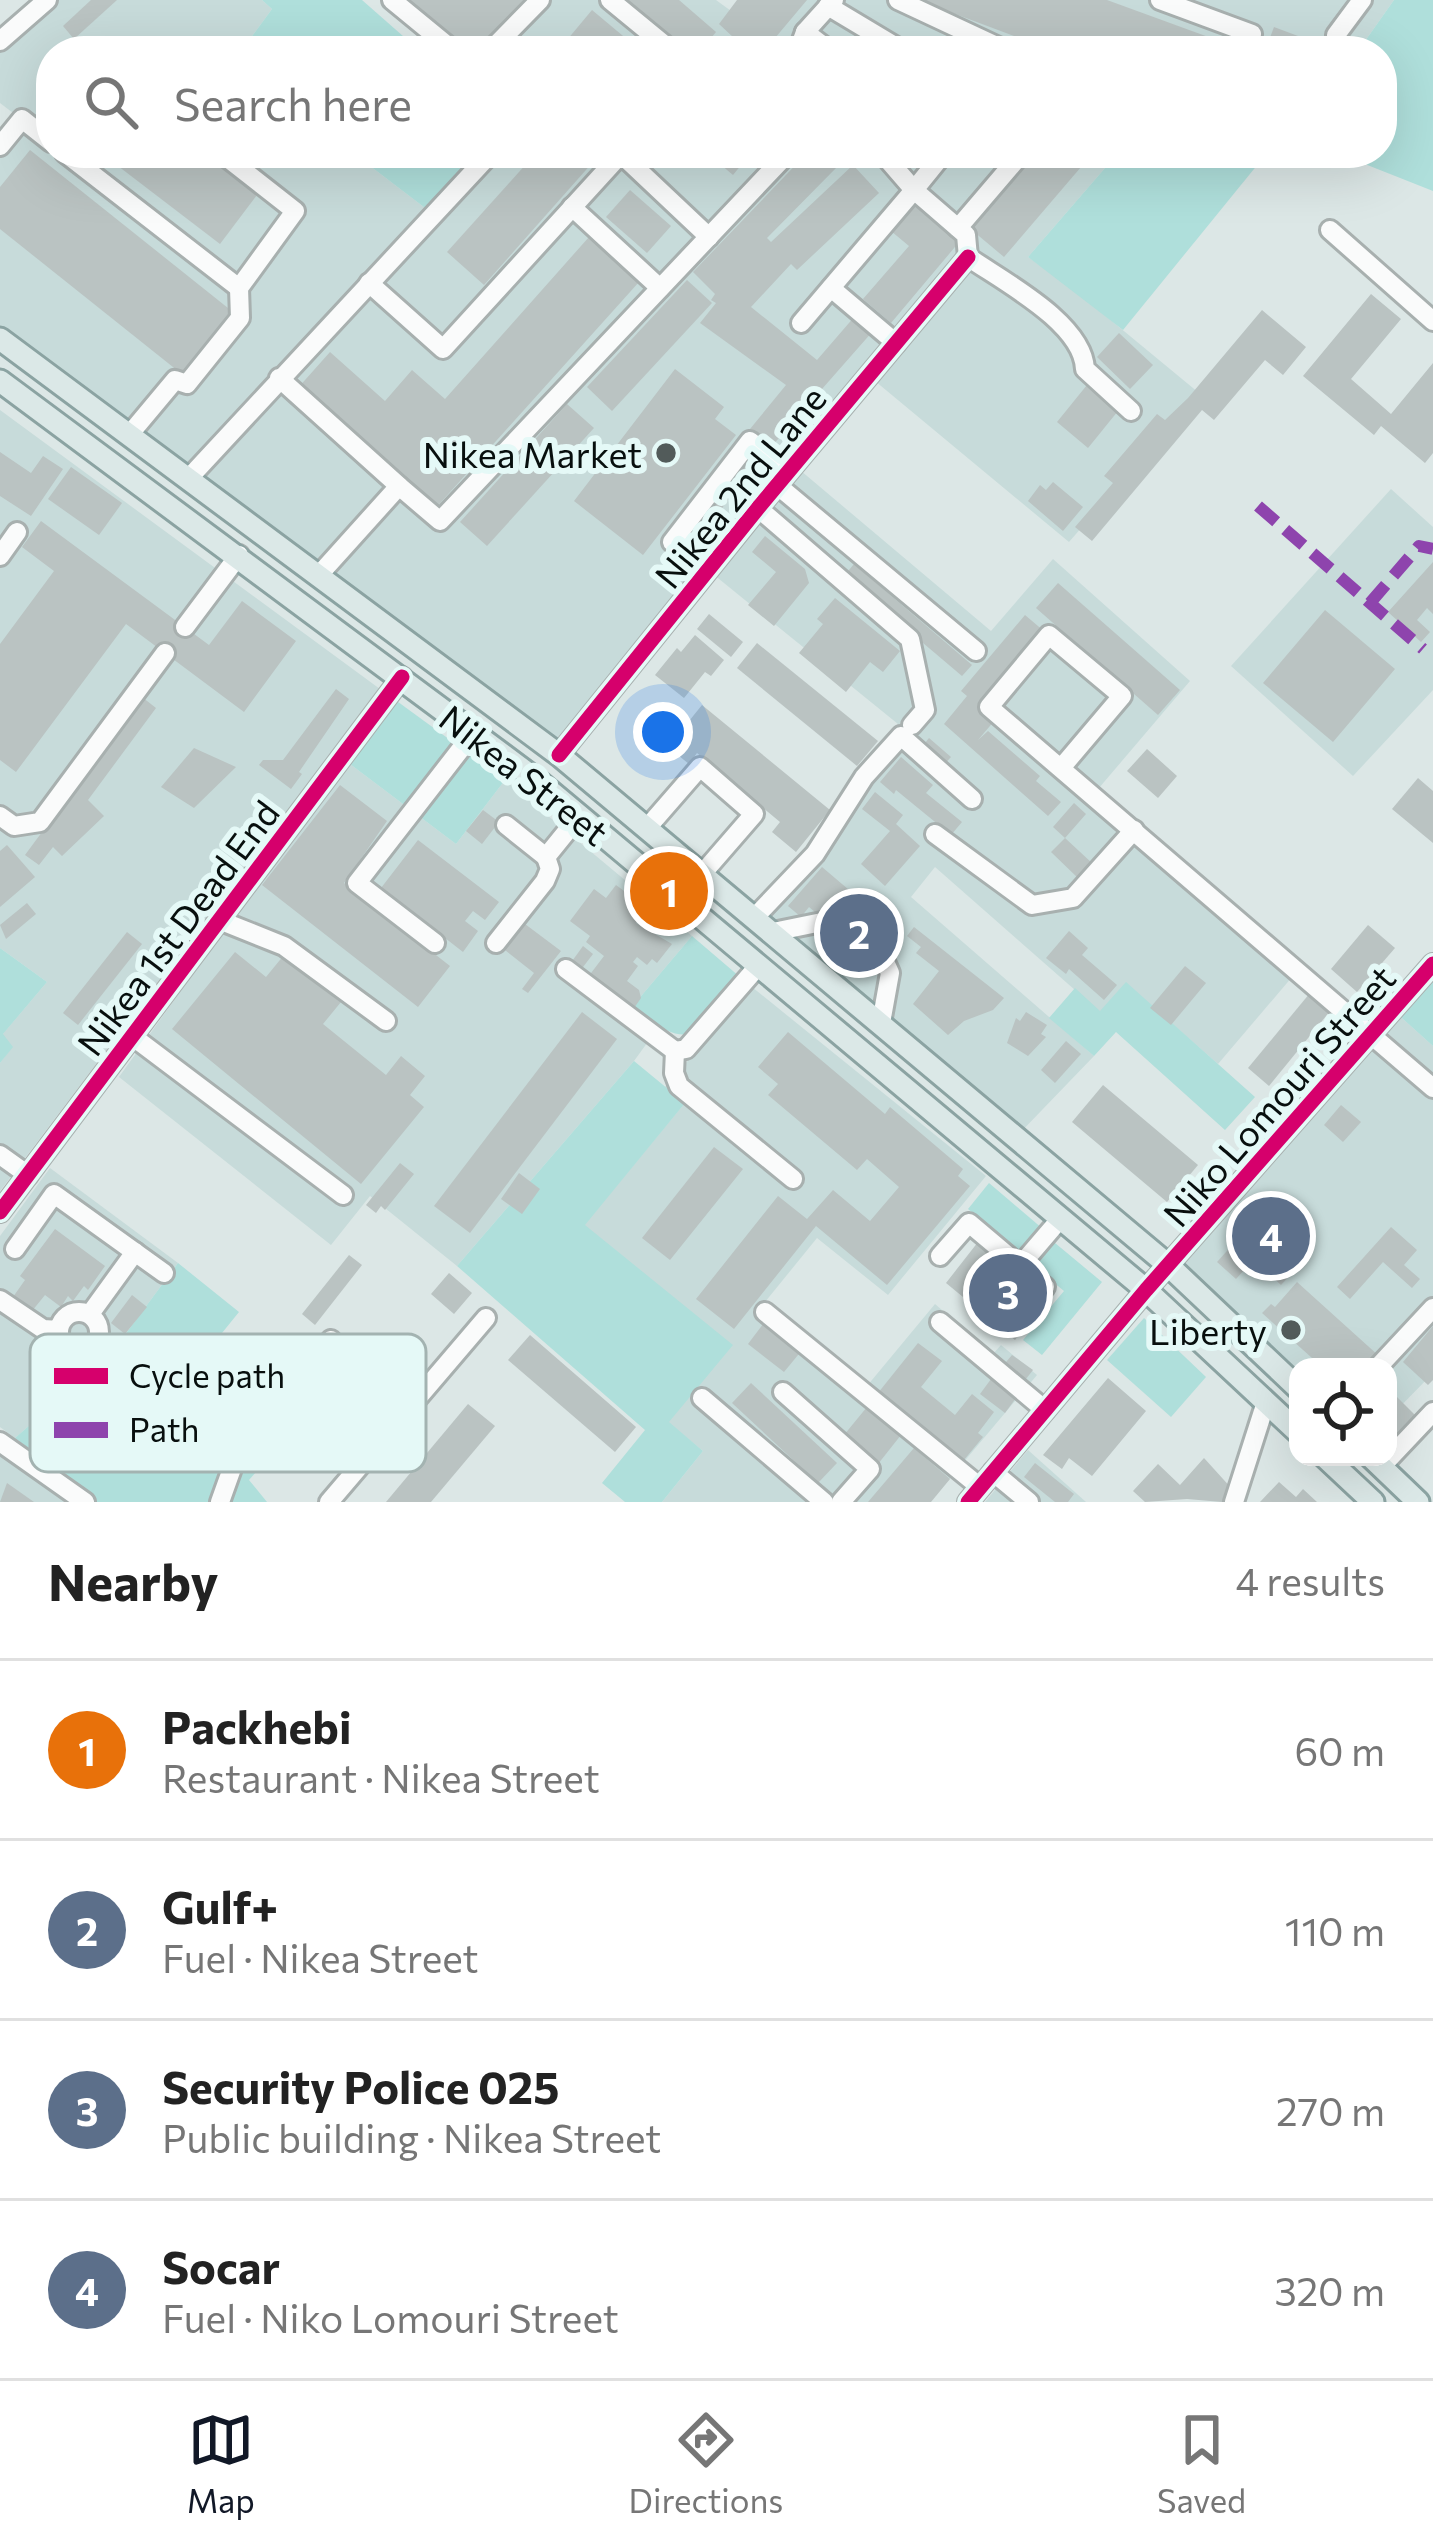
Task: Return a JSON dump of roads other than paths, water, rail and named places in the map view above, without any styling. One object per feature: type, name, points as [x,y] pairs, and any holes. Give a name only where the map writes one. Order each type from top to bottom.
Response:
[{"type":"main road","name":"Nikea Street","points":[[0,339],[559,755],[1168,1265],[1289,1379]]},
{"type":"main road","name":"Nikea Street","points":[[0,381],[239,555],[580,815],[1146,1289],[1289,1424]]},
{"type":"main road","points":[[1335,1466],[1373,1502]]},
{"type":"main road","points":[[1380,1466],[1418,1502]]},
{"type":"street","points":[[0,41],[47,0]]},
{"type":"street","points":[[392,0],[436,36]]},
{"type":"street","points":[[511,36],[540,0]]},
{"type":"street","points":[[610,0],[654,36]]},
{"type":"street","points":[[898,0],[975,36]]},
{"type":"street","points":[[1160,0],[1252,34]]},
{"type":"street","points":[[1336,35],[1362,0]]},
{"type":"street","points":[[806,36],[831,3],[880,36]]},
{"type":"street","points":[[0,146],[22,119],[36,130]]},
{"type":"street","points":[[84,168],[239,289]]},
{"type":"street","points":[[129,435],[175,380],[187,384],[240,318],[239,289],[295,212],[240,168]]},
{"type":"street","points":[[188,479],[476,168]]},
{"type":"street","points":[[369,283],[443,349],[607,168]]},
{"type":"street","points":[[635,168],[709,237]]},
{"type":"street","points":[[279,378],[440,521],[774,168]]},
{"type":"street","points":[[895,168],[966,235],[968,257],[1069,331],[1084,352],[1085,369],[1131,411]]},
{"type":"street","points":[[801,323],[932,168]]},
{"type":"street","points":[[958,228],[1009,168]]},
{"type":"street","points":[[572,207],[660,288]]},
{"type":"street","points":[[1330,230],[1433,321]]},
{"type":"street","name":"Nikea 2nd Lane","points":[[559,755],[968,257]]},
{"type":"street","points":[[831,288],[896,343]]},
{"type":"street","points":[[708,569],[672,542],[750,442],[783,478],[976,651]]},
{"type":"street","points":[[318,576],[399,486]]},
{"type":"street","points":[[758,508],[910,639],[926,710],[912,725]]},
{"type":"street","points":[[0,556],[17,532]]},
{"type":"street","points":[[184,627],[239,555]]},
{"type":"street","points":[[1061,768],[1122,696],[1049,634],[988,707],[1433,1088]]},
{"type":"street","points":[[0,816],[14,826],[40,822],[165,653]]},
{"type":"street","name":"Nikea 1st Dead End","points":[[0,1212],[402,677]]},
{"type":"street","points":[[436,944],[357,883],[474,732]]},
{"type":"street","points":[[754,917],[815,854],[864,777],[901,736],[972,800]]},
{"type":"street","points":[[647,828],[700,767],[754,814],[702,874]]},
{"type":"street","points":[[546,857],[580,815]]},
{"type":"street","points":[[496,943],[550,869],[546,857],[506,825]]},
{"type":"street","points":[[935,834],[1033,905],[1072,898],[1134,830]]},
{"type":"street","points":[[219,920],[284,946],[386,1022]]},
{"type":"street","points":[[773,932],[822,922],[846,929]]},
{"type":"street","points":[[881,953],[890,974],[881,1024]]},
{"type":"street","points":[[566,969],[675,1051],[686,1049],[759,964]]},
{"type":"street","name":"Niko Lomouri Street","points":[[980,1487],[1146,1289],[1433,964]]},
{"type":"street","points":[[132,1036],[343,1195]]},
{"type":"street","points":[[675,1051],[679,1086],[793,1178]]},
{"type":"street","points":[[0,1155],[28,1175]]},
{"type":"street","points":[[15,1249],[54,1194],[164,1273]]},
{"type":"street","points":[[1020,1266],[1061,1218]]},
{"type":"street","points":[[940,1256],[969,1222],[1045,1288]]},
{"type":"street","points":[[90,1314],[135,1252]]},
{"type":"street","points":[[0,1300],[43,1329],[58,1330]]},
{"type":"street","points":[[1386,1358],[1433,1308]]},
{"type":"street","points":[[765,1312],[980,1487],[1029,1502]]},
{"type":"street","points":[[58,1330],[70,1314],[90,1314]]},
{"type":"street","points":[[90,1314],[99,1334]]},
{"type":"street","points":[[426,1388],[486,1318]]},
{"type":"street","points":[[940,1322],[1045,1410]]},
{"type":"street","points":[[58,1330],[60,1334]]},
{"type":"street","points":[[783,1392],[870,1469],[841,1502]]},
{"type":"street","points":[[702,1398],[824,1502]]},
{"type":"street","points":[[1234,1502],[1266,1402]]},
{"type":"street","points":[[1397,1444],[1433,1412]]},
{"type":"street","points":[[0,1442],[30,1463]]},
{"type":"street","points":[[42,1472],[85,1502]]},
{"type":"street","points":[[220,1502],[231,1472]]},
{"type":"street","points":[[329,1502],[355,1472]]},
{"type":"tunnel","points":[[846,929],[881,953]]},
{"type":"place","name":"Nikea Market","points":[[666,453]]},
{"type":"place","name":"Packhebi","points":[[669,891]]},
{"type":"place","name":"Gulf+","points":[[859,933]]},
{"type":"place","name":"Socar","points":[[1271,1236]]},
{"type":"place","name":"Security Police 025","points":[[1008,1293]]},
{"type":"place","name":"Liberty","points":[[1291,1330]]}]
